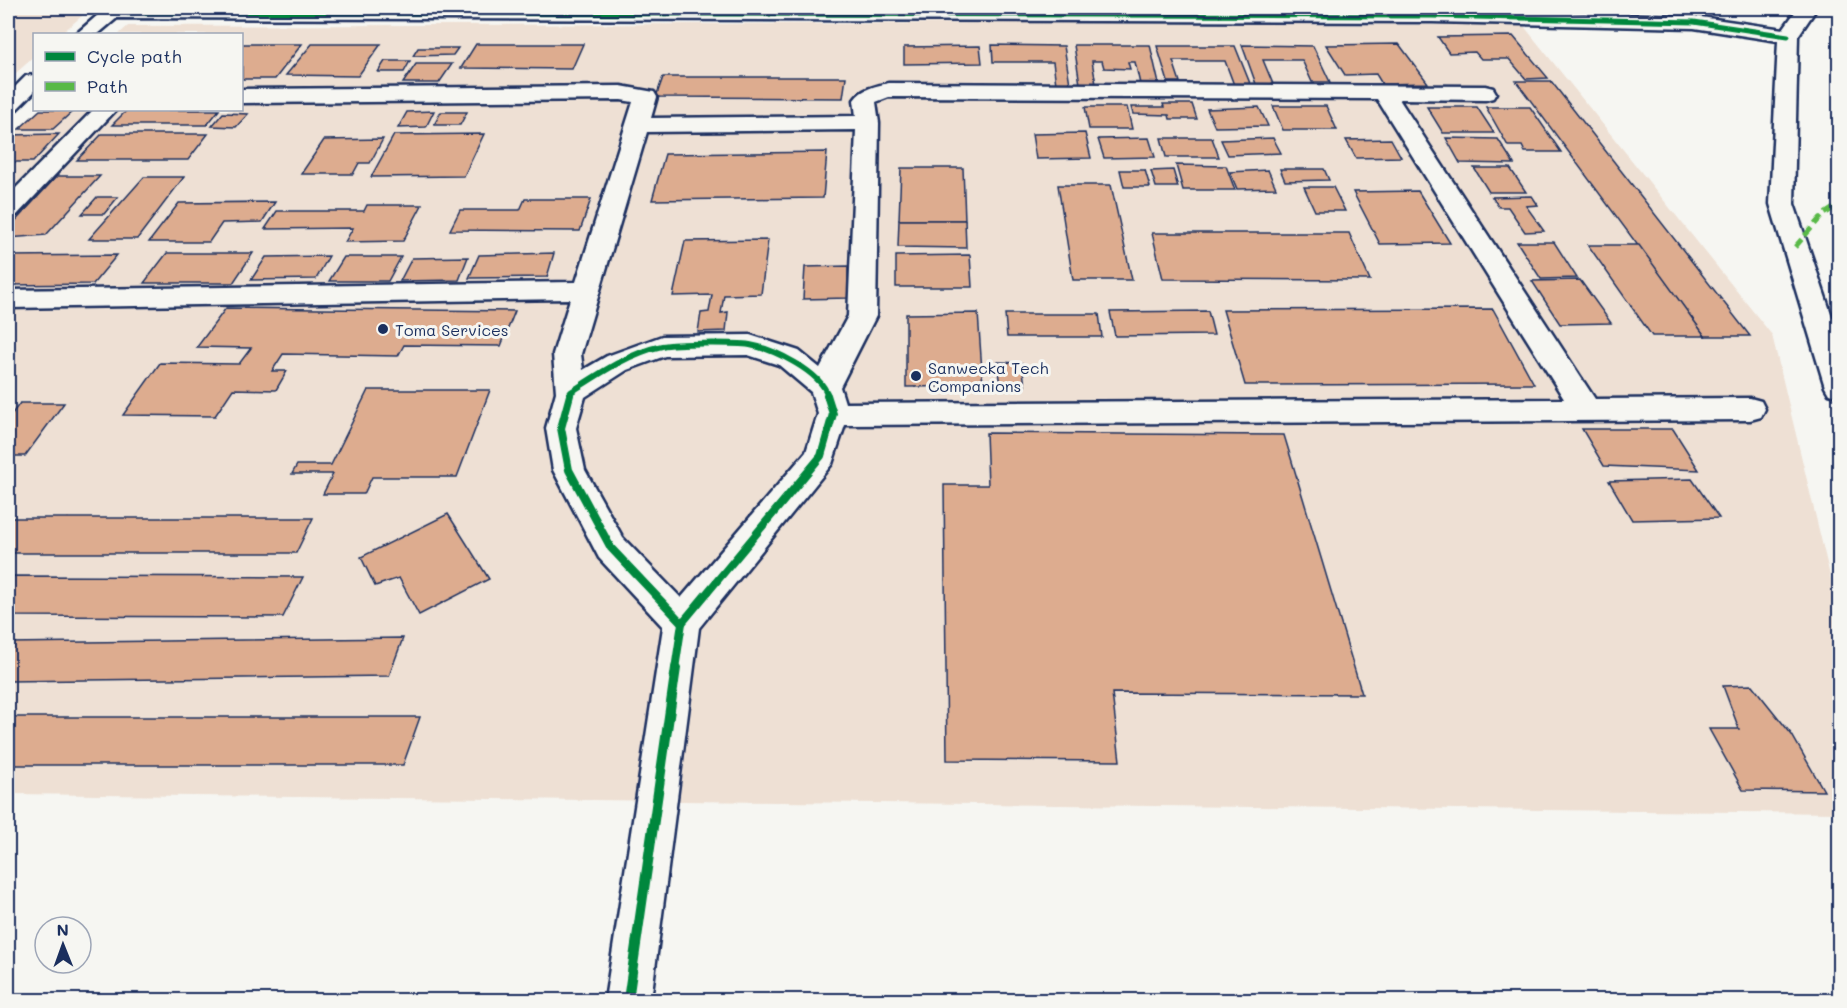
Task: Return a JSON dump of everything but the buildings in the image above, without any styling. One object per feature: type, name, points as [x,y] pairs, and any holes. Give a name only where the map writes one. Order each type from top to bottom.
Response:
[{"type":"street","points":[[1808,8],[1788,36],[1782,204],[1839,387]]},
{"type":"street","points":[[87,33],[114,10],[777,10],[1429,12],[1694,22],[1788,36]]},
{"type":"street","points":[[8,105],[33,82]]},
{"type":"street","points":[[628,1000],[682,623],[821,456],[829,400],[862,316],[868,123],[865,100],[876,93],[889,90],[1485,93]]},
{"type":"street","points":[[243,96],[621,93],[646,97],[567,354],[571,392],[561,428],[569,470],[611,548],[682,623]]},
{"type":"street","points":[[1384,93],[1586,410]]},
{"type":"street","points":[[8,210],[104,111]]},
{"type":"street","points":[[638,125],[868,123]]},
{"type":"street","points":[[8,299],[586,290]]},
{"type":"street","points":[[571,392],[617,363],[662,346],[750,345],[789,358],[829,400],[1586,410],[1750,409]]},
{"type":"shaded area","points":[[8,8],[91,8],[62,33],[33,33],[33,58],[8,80]]},
{"type":"shaded area","points":[[1014,23],[1523,25],[1772,335],[1839,613],[1839,813],[8,794],[8,138],[37,111],[243,111],[243,33],[120,33],[128,26]]},
{"type":"marked path","points":[[1795,247],[1823,215],[1840,204]]},
{"type":"cycle path","points":[[112,12],[1432,16],[1694,22],[1788,36]]},
{"type":"cycle path","points":[[628,1000],[682,623],[821,456],[833,414],[825,387],[789,358],[750,345],[662,346],[617,363],[571,392],[561,428],[569,470],[611,548],[682,623]]},
{"type":"place","name":"Toma Services","points":[[383,329]]},
{"type":"place","name":"Sanwecka Tech Companions","points":[[916,376]]}]
